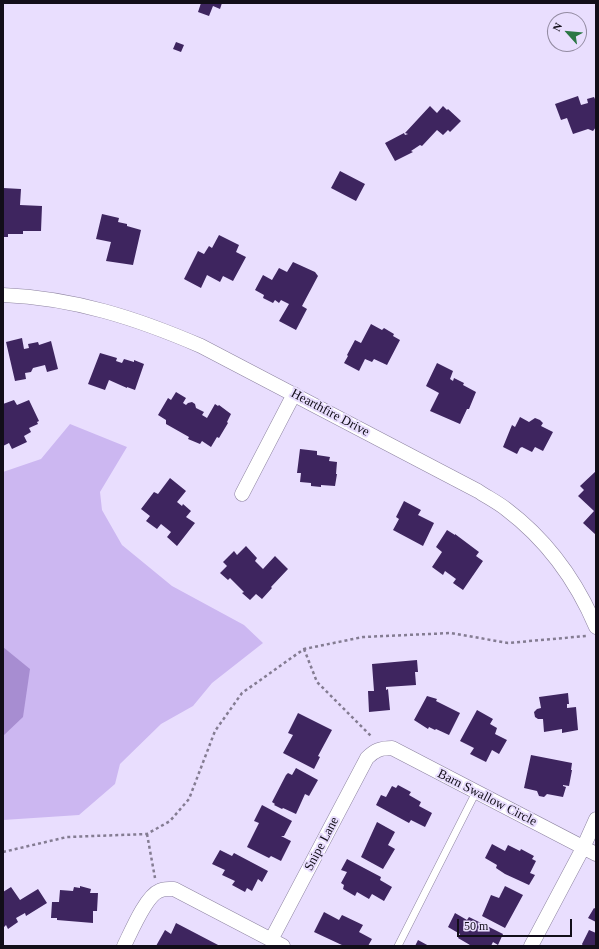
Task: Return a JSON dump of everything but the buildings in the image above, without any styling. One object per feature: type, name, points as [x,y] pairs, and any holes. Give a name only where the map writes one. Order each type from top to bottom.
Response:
[{"type":"street","name":"Hearthfire Drive","points":[[3,295],[44,299],[89,307],[159,328],[201,346],[478,491],[505,508],[527,526],[549,549],[593,609],[592,631]]},
{"type":"street","points":[[242,494],[294,394]]},
{"type":"street","name":"Barn Swallow Circle","points":[[379,749],[392,748],[596,854]]},
{"type":"street","name":"Snipe Lane","points":[[277,943],[367,758],[379,749]]},
{"type":"street","points":[[531,946],[583,848],[596,819]]},
{"type":"street","points":[[124,946],[150,897],[158,891],[164,889],[174,890],[277,943]]},
{"type":"lane","points":[[398,946],[476,792]]},
{"type":"path","points":[[3,852],[67,837],[147,834],[170,821],[189,799],[215,731],[242,693],[304,649],[363,637],[451,633],[508,643],[592,631]]},
{"type":"path","points":[[304,649],[317,682],[379,749]]},
{"type":"path","points":[[147,834],[158,891]]},
{"type":"shaded area","points":[[70,424],[127,447],[100,492],[102,510],[122,545],[172,586],[244,625],[263,643],[212,683],[193,706],[161,724],[120,764],[115,784],[79,815],[3,820],[3,472],[41,459]]},
{"type":"shaded area","points":[[3,647],[30,669],[23,717],[3,736]]}]
